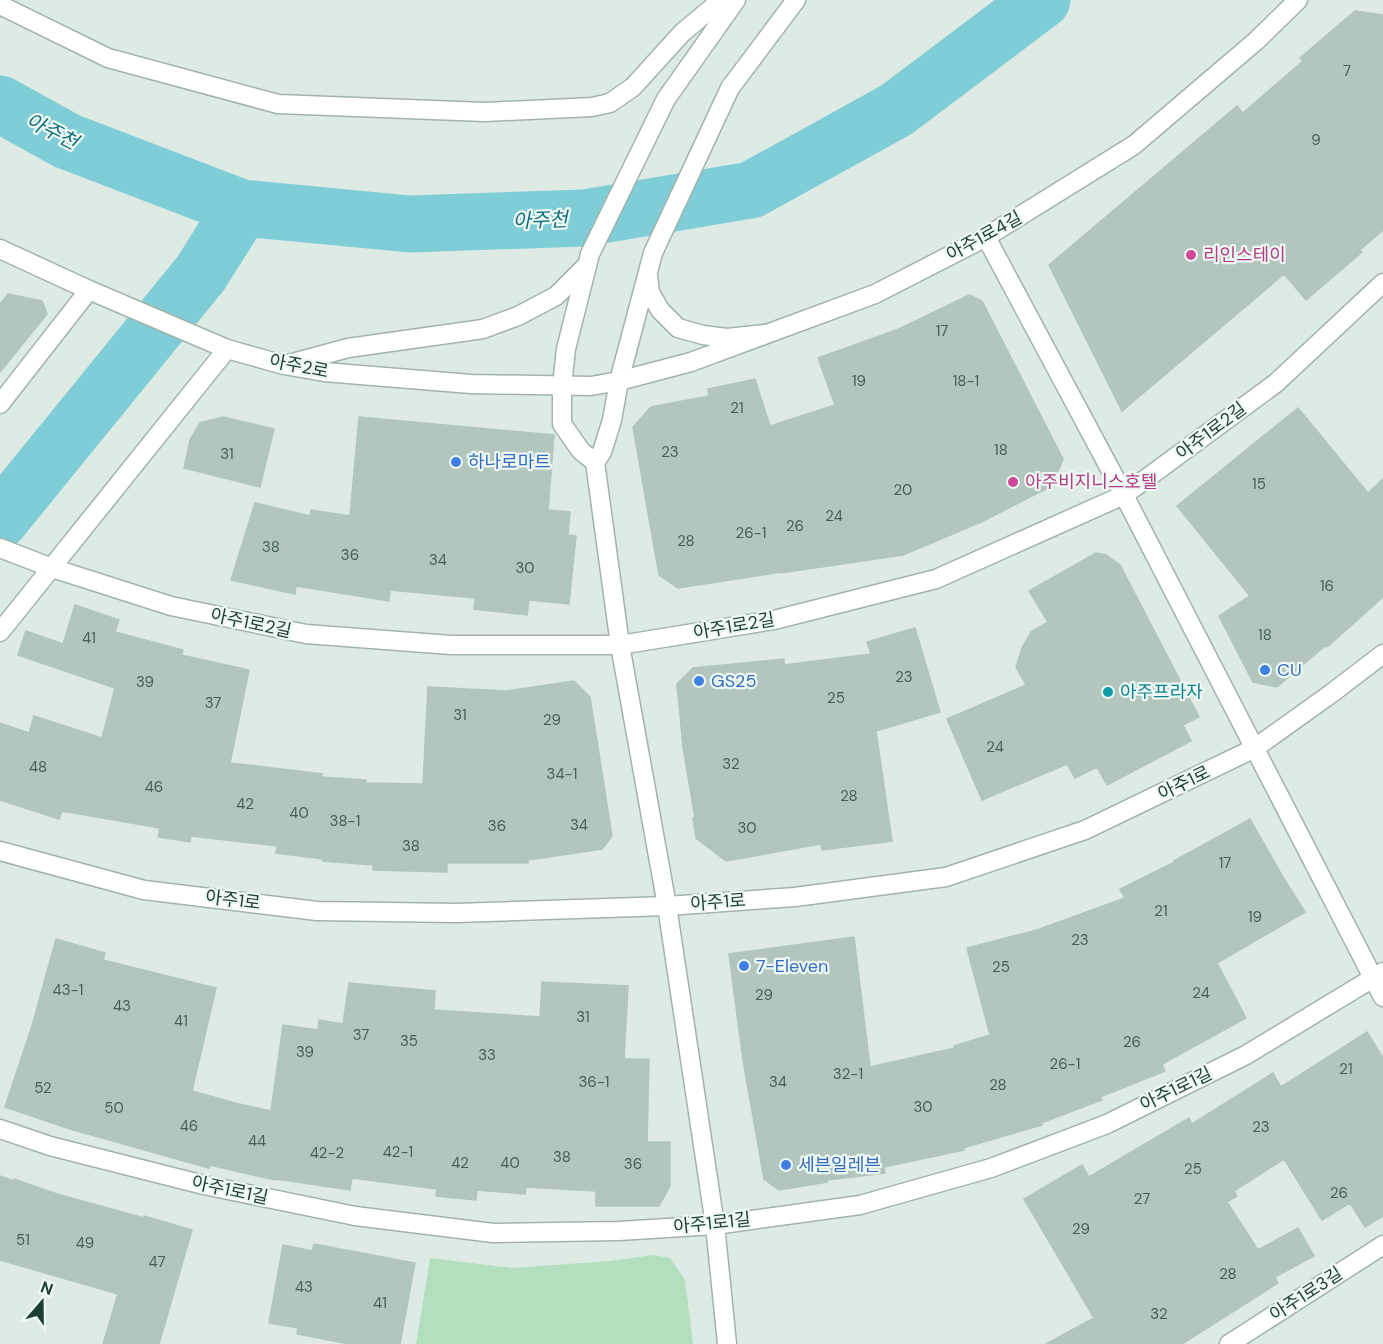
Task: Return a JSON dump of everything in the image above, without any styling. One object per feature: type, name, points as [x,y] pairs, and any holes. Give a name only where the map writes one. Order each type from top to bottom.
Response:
[{"type":"street","points":[[0,5],[108,58],[278,104],[485,112],[592,107],[610,103],[633,87],[682,33],[713,7],[726,0]]},
{"type":"street","points":[[596,462],[581,451],[562,424],[562,386],[566,349],[589,259],[666,99],[736,0]]},
{"type":"street","points":[[728,1344],[715,1225],[667,906],[620,645],[596,462],[602,452],[612,420],[619,381],[653,253],[730,88],[796,0]]},
{"type":"street","name":"아주1로4길","points":[[619,381],[691,362],[875,294],[986,237],[1134,145],[1256,40],[1298,0]]},
{"type":"street","points":[[986,237],[1124,495],[1255,748],[1378,975],[1383,998]]},
{"type":"street","name":"아주2로","points":[[0,249],[227,350],[284,365],[324,372],[471,384],[591,386],[619,381]]},
{"type":"street","points":[[284,365],[348,348],[483,329],[518,316],[556,296],[589,259]]},
{"type":"street","points":[[647,274],[650,292],[660,310],[678,328],[703,335],[728,338],[765,334]]},
{"type":"street","name":"아주1로2길","points":[[0,548],[52,568],[171,606],[306,634],[451,645],[620,645],[774,620],[936,579],[1124,495],[1276,383],[1383,283]]},
{"type":"street","points":[[0,404],[89,290]]},
{"type":"street","points":[[0,633],[227,350]]},
{"type":"street","name":"아주1로","points":[[0,851],[144,890],[317,910],[456,913],[667,906],[795,897],[946,877],[1085,830],[1255,748],[1383,654]]},
{"type":"street","name":"아주1로1길","points":[[0,1130],[50,1146],[204,1185],[355,1216],[494,1233],[619,1231],[715,1225],[860,1205],[991,1168],[1107,1124],[1246,1055],[1378,975]]},
{"type":"street","name":"아주1로3길","points":[[1229,1344],[1383,1245]]},
{"type":"green space","points":[[653,1255],[670,1258],[685,1280],[693,1344],[416,1344],[430,1258],[512,1268],[610,1261]]},
{"type":"building","points":[[1355,11],[1383,15],[1383,230],[1360,250],[1362,252],[1306,300],[1284,274],[1122,411],[1049,265],[1237,106],[1243,113],[1303,61],[1300,58]]},
{"type":"building","points":[[8,294],[42,301],[47,314],[0,372],[0,304]]},
{"type":"building","points":[[969,295],[982,301],[1063,459],[1052,486],[981,522],[903,555],[678,588],[659,575],[633,427],[651,407],[709,396],[708,389],[755,379],[770,426],[835,405],[818,358],[899,329]]},
{"type":"building","points":[[1298,408],[1368,493],[1383,479],[1383,597],[1327,647],[1325,646],[1277,687],[1253,682],[1219,616],[1250,596],[1177,506]]},
{"type":"building","points":[[223,417],[274,429],[260,487],[184,468],[190,440],[200,423]]},
{"type":"building","points":[[359,417],[554,435],[548,510],[570,512],[568,535],[576,536],[569,604],[529,600],[527,615],[474,609],[475,598],[390,590],[389,601],[296,586],[295,594],[231,580],[255,503],[310,516],[311,510],[350,516]]},
{"type":"building","name":"아주프라자","points":[[1096,553],[1106,555],[1120,565],[1199,717],[1183,725],[1191,741],[1107,785],[1097,767],[1075,778],[1067,764],[982,800],[947,719],[1026,685],[1016,667],[1022,648],[1031,632],[1048,622],[1029,591]]},
{"type":"building","points":[[75,605],[119,620],[115,632],[183,650],[181,655],[249,670],[230,763],[322,774],[321,777],[366,780],[366,783],[423,784],[428,687],[507,691],[574,681],[590,697],[612,836],[602,849],[528,860],[528,863],[447,863],[447,872],[373,870],[373,865],[323,861],[324,859],[276,853],[277,846],[191,836],[190,842],[158,837],[160,828],[62,811],[59,819],[0,800],[0,723],[29,733],[34,716],[102,738],[115,688],[18,655],[26,631],[63,644]]},
{"type":"building","points":[[915,628],[940,712],[876,731],[892,841],[822,850],[821,844],[726,861],[696,838],[677,684],[693,668],[784,659],[784,665],[871,654],[867,642]]},
{"type":"building","points":[[1250,819],[1305,912],[1217,963],[1246,1018],[1162,1064],[1165,1071],[1100,1097],[1102,1100],[1041,1123],[1042,1125],[963,1148],[964,1150],[884,1167],[885,1173],[827,1180],[827,1182],[779,1190],[764,1179],[743,1060],[729,954],[854,937],[870,1067],[955,1048],[954,1046],[990,1035],[967,948],[1037,930],[1125,898],[1120,889],[1175,862]]},
{"type":"building","points":[[56,939],[105,953],[103,960],[216,988],[192,1091],[271,1111],[283,1025],[318,1030],[319,1020],[343,1024],[349,983],[435,991],[434,1010],[540,1017],[542,982],[628,986],[624,1059],[649,1059],[647,1142],[670,1142],[670,1186],[659,1206],[596,1206],[596,1191],[526,1187],[525,1194],[477,1190],[476,1200],[436,1196],[437,1189],[352,1178],[350,1190],[275,1180],[210,1165],[209,1168],[70,1129],[5,1107],[32,1026]]},
{"type":"building","points":[[1367,1032],[1383,1058],[1383,1216],[1365,1227],[1350,1203],[1322,1220],[1284,1159],[1234,1191],[1237,1196],[1227,1202],[1258,1250],[1298,1228],[1314,1256],[1275,1277],[1278,1283],[1182,1344],[1046,1344],[1094,1318],[1024,1199],[1082,1165],[1089,1177],[1189,1118],[1192,1124],[1273,1073],[1281,1087]]},
{"type":"building","points":[[0,1176],[57,1194],[192,1230],[159,1344],[103,1344],[118,1294],[0,1260]]},
{"type":"building","points":[[314,1244],[415,1263],[400,1344],[349,1344],[297,1334],[298,1328],[269,1323],[283,1245],[312,1251]]},
{"type":"waterway","name":"아주천","points":[[0,104],[67,141],[242,208],[410,224],[584,218],[751,190],[896,110],[1042,0]]},
{"type":"waterway","points":[[0,520],[201,273],[242,208]]},
{"type":"place","name":"리인스테이","points":[[1191,255]]},
{"type":"place","name":"하나로마트","points":[[456,462]]},
{"type":"place","name":"아주비지니스호텔","points":[[1013,482]]},
{"type":"place","name":"CU","points":[[1265,670]]},
{"type":"place","name":"GS25","points":[[699,681]]},
{"type":"place","name":"아주프라자","points":[[1108,692]]},
{"type":"place","name":"7-Eleven","points":[[744,966]]},
{"type":"place","name":"세븐일레븐","points":[[786,1165]]}]
